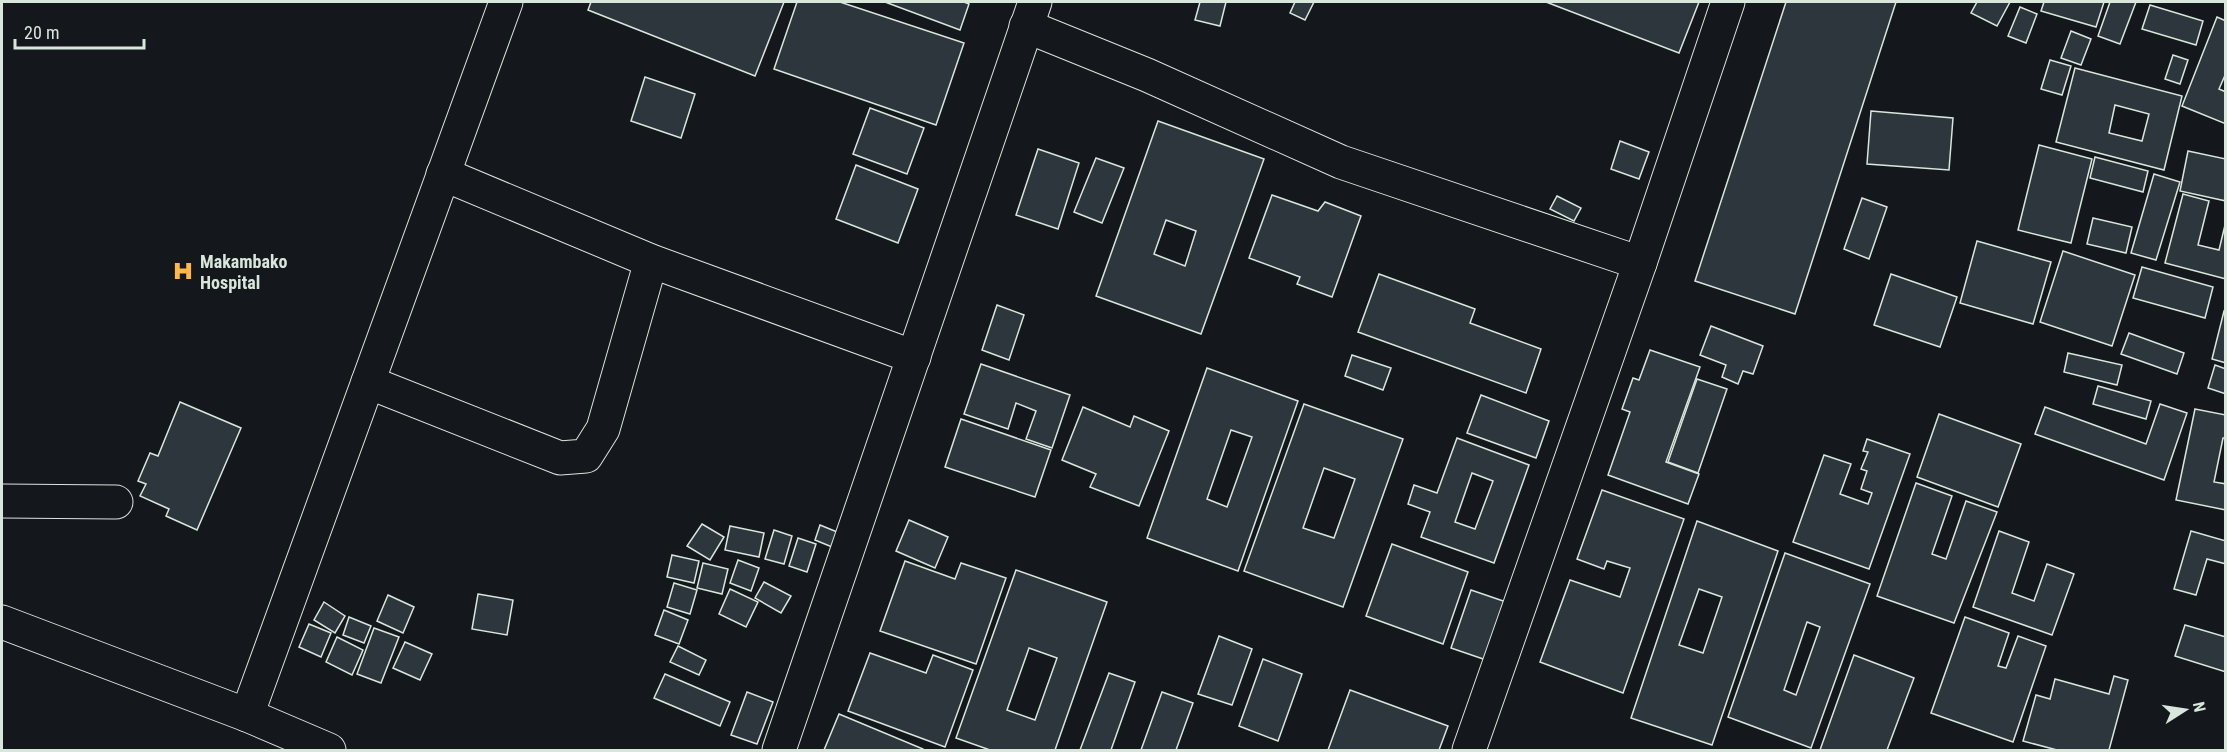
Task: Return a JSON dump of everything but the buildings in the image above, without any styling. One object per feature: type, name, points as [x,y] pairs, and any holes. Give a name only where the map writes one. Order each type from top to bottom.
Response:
[{"type":"street","points":[[247,715],[506,2]]},
{"type":"street","points":[[1469,750],[1640,263],[1728,2]]},
{"type":"street","points":[[779,750],[1030,14],[1147,75],[1341,162],[1640,263]]},
{"type":"street","points":[[443,174],[651,261],[914,357]]},
{"type":"street","points":[[368,382],[560,458],[586,456],[603,429],[651,261]]},
{"type":"street","points":[[2,501],[116,501]]},
{"type":"street","points":[[2,622],[247,715],[329,750]]},
{"type":"place","name":"Makambako Hospital","points":[[183,271]]}]
